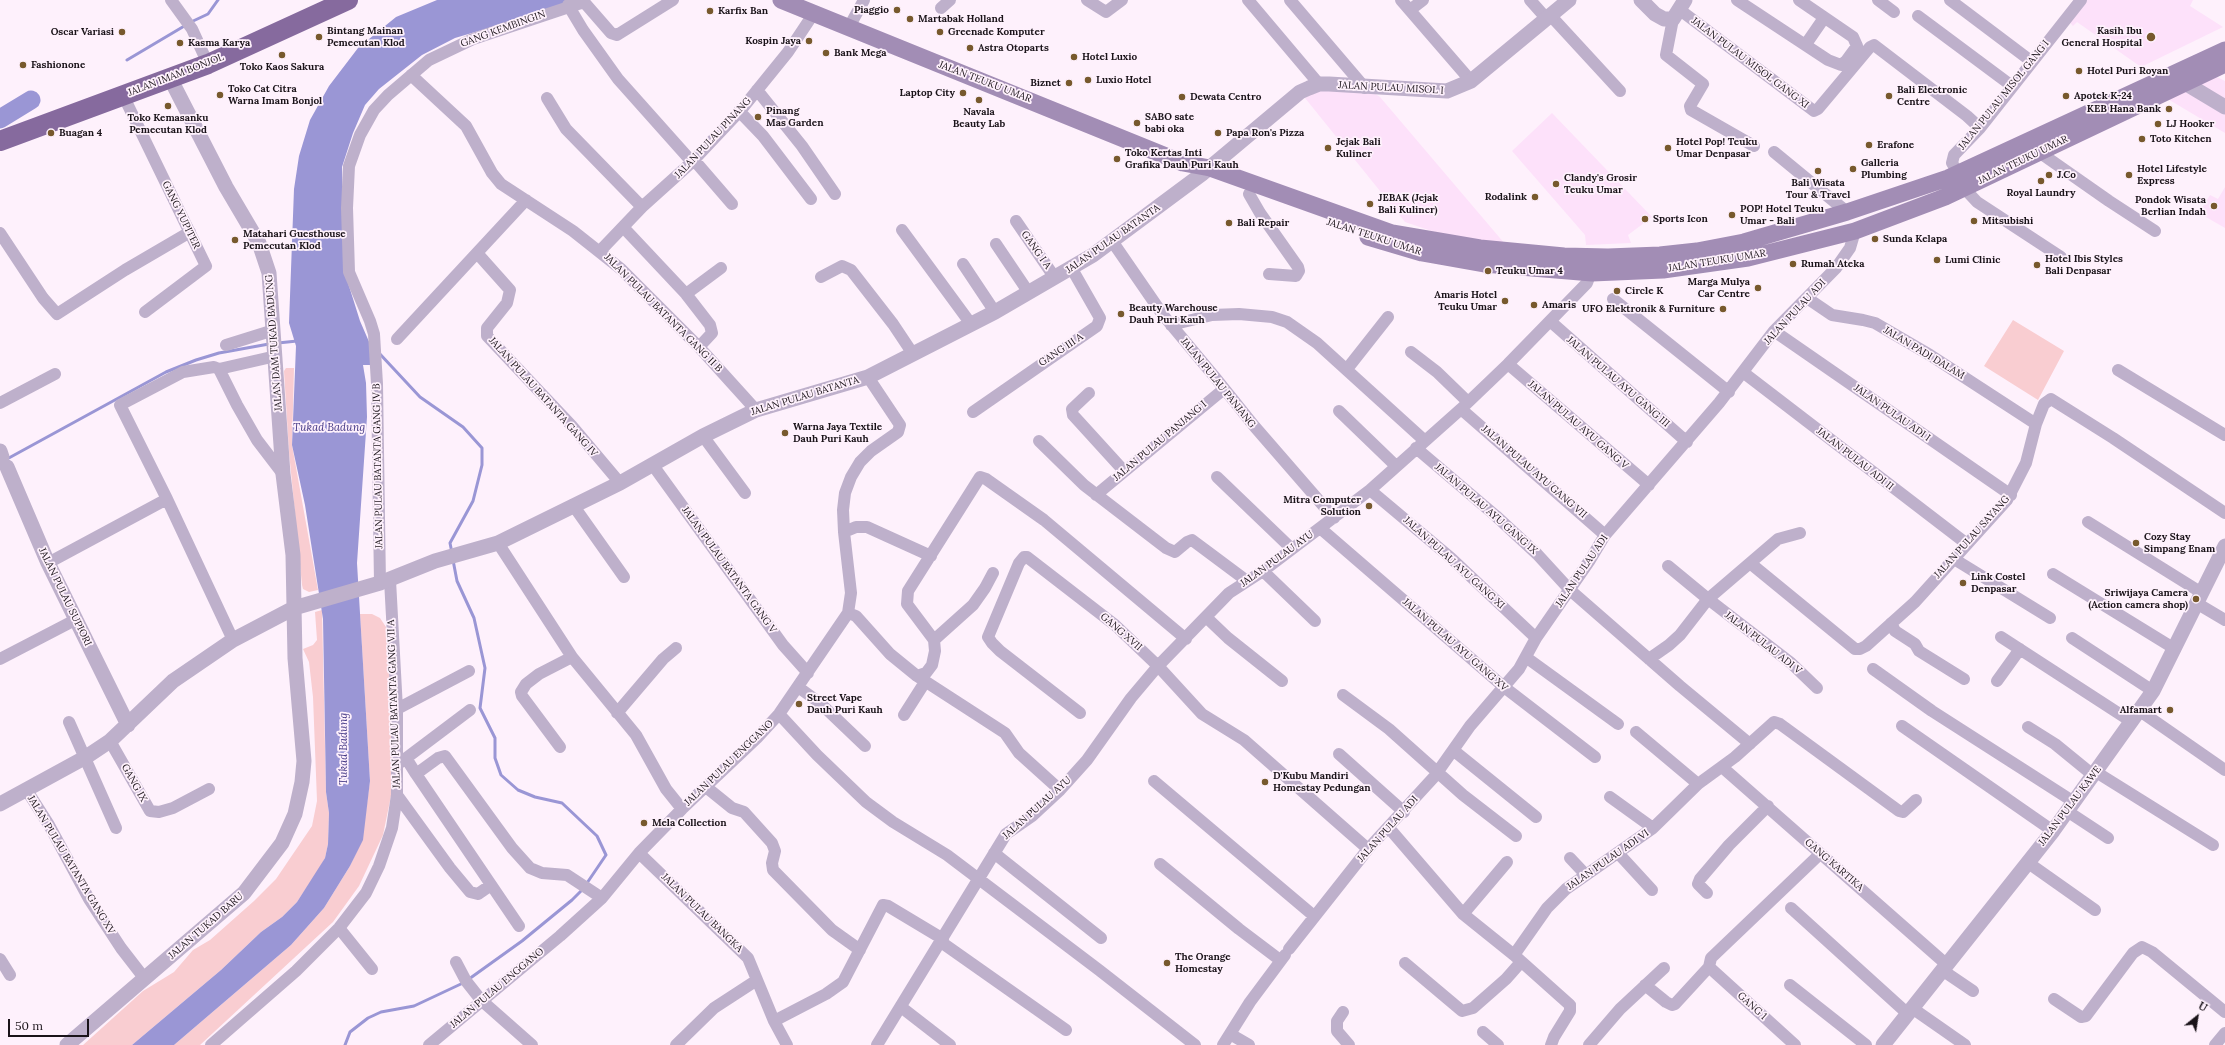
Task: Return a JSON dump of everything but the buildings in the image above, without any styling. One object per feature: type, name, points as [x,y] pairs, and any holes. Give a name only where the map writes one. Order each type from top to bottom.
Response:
[{"type":"highway","name":"JALAN IMAM BONJOL","points":[[0,141],[208,64],[348,0]]},
{"type":"main road","name":"JALAN TEUKU UMAR","points":[[781,0],[1206,171],[1392,233],[1480,248],[1564,256],[1593,265],[1696,251],[1744,242],[1847,212],[1932,184],[1961,180],[2039,152],[2225,64]]},
{"type":"main road","name":"JALAN TEUKU UMAR","points":[[1206,171],[1249,194],[1422,254],[1484,264],[1593,265],[1663,270],[1748,258],[1855,231],[2225,50]]},
{"type":"street","points":[[172,0],[192,29],[208,64]]},
{"type":"street","name":"GANG KEMBINGIN","points":[[374,334],[349,272],[347,208],[349,166],[360,135],[374,110],[388,94],[428,60],[473,38],[568,5],[584,2],[611,33],[617,35],[673,0]]},
{"type":"street","points":[[849,27],[864,0]]},
{"type":"street","points":[[1087,0],[1106,12],[1122,0]]},
{"type":"street","points":[[1248,0],[1319,84]]},
{"type":"street","points":[[1290,0],[1364,88]]},
{"type":"street","points":[[1401,0],[1470,81]]},
{"type":"street","points":[[1410,10],[1423,0]]},
{"type":"street","points":[[1530,0],[1620,91]]},
{"type":"street","name":"JALAN PULAU MISOL I","points":[[1206,171],[1300,92],[1319,84],[1364,88],[1446,91],[1470,81],[1569,0]]},
{"type":"street","points":[[1641,0],[1655,14],[1664,19],[1679,10]]},
{"type":"street","points":[[1737,0],[1806,44],[1828,60],[1840,65],[1854,52],[1857,46],[1853,37],[1799,0]]},
{"type":"street","points":[[1878,0],[1894,12]]},
{"type":"street","points":[[1950,0],[2031,61]]},
{"type":"street","name":"JALAN PULAU MISOL GANG I","points":[[1961,180],[1952,163],[1952,159],[1980,128],[2075,2]]},
{"type":"street","points":[[568,5],[582,30],[618,79],[732,204]]},
{"type":"street","points":[[1679,10],[1666,55],[1703,84],[1690,106],[1691,110],[1754,146]]},
{"type":"street","name":"JALAN PULAU MISOL GANG XI","points":[[1679,10],[1814,111],[1818,109],[1870,47],[1874,46],[1955,106],[1980,128]]},
{"type":"street","name":"JALAN PULAU PINANG","points":[[600,251],[642,207],[693,161],[739,111],[788,52],[814,13]]},
{"type":"street","points":[[1918,16],[2012,86]]},
{"type":"street","points":[[1806,44],[1824,18]]},
{"type":"street","name":"JALAN PULAU BATANTA GANG II B","points":[[411,75],[466,126],[497,180],[600,251],[621,268],[699,347],[756,410]]},
{"type":"street","name":"JALAN DAM TUKAD BADUNG","points":[[170,78],[204,145],[264,254],[271,285],[283,474],[292,538],[294,608]]},
{"type":"street","points":[[2185,83],[2225,107]]},
{"type":"street","points":[[757,90],[802,146],[835,194]]},
{"type":"street","name":"GANG YUPITER","points":[[123,95],[206,267],[145,312]]},
{"type":"street","points":[[548,98],[566,129],[642,207]]},
{"type":"street","points":[[739,111],[762,136],[812,200]]},
{"type":"street","points":[[1774,152],[1847,212]]},
{"type":"street","points":[[2039,152],[2108,202],[2155,231]]},
{"type":"street","name":"JALAN PULAU BATANTA","points":[[294,608],[364,588],[435,561],[498,543],[620,483],[703,436],[756,410],[868,377],[995,312],[1072,269],[1206,171]]},
{"type":"street","points":[[1961,180],[1977,202],[2062,257]]},
{"type":"street","points":[[1249,194],[1299,271],[1296,276],[1269,274]]},
{"type":"street","points":[[397,339],[526,200]]},
{"type":"street","name":"GANG I A","points":[[1016,221],[1055,278]]},
{"type":"street","points":[[623,227],[686,294],[711,328],[710,337],[699,347]]},
{"type":"street","points":[[902,230],[971,324]]},
{"type":"street","name":"JALAN PULAU ADI","points":[[1223,1045],[1285,954],[1314,916],[1368,849],[1404,812],[1438,772],[1470,726],[1527,658],[1536,638],[1570,590],[1605,536],[1729,392],[1774,331],[1836,268],[1850,248],[1855,231]]},
{"type":"street","points":[[0,233],[52,311],[60,313],[103,284],[190,232]]},
{"type":"street","name":"JALAN PULAU PANJANG","points":[[1112,241],[1170,324],[1255,427],[1334,518]]},
{"type":"street","points":[[996,244],[1029,293]]},
{"type":"street","name":"JALAN PULAU BATANTA GANG IV","points":[[477,253],[510,290],[508,303],[487,328],[487,336],[567,420],[620,483]]},
{"type":"street","points":[[962,264],[995,312]]},
{"type":"street","name":"JALAN PULAU AYU","points":[[877,1045],[979,881],[1006,834],[1032,816],[1060,790],[1087,760],[1131,698],[1158,666],[1207,618],[1229,593],[1263,571],[1370,490],[1465,406],[1587,283],[1593,265]]},
{"type":"street","points":[[821,277],[842,266],[851,270],[893,324],[913,354]]},
{"type":"street","points":[[686,294],[720,268]]},
{"type":"street","name":"GANG III A","points":[[973,412],[1097,326],[1100,318],[1072,269]]},
{"type":"street","name":"JALAN PADI DALAM","points":[[1807,298],[1832,315],[1875,323],[1930,355],[2036,424]]},
{"type":"street","points":[[1613,299],[1729,392]]},
{"type":"street","name":"JALAN PULAU AYU GANG IX","points":[[1170,324],[1212,315],[1239,314],[1272,317],[1304,332],[1347,369],[1421,445],[1537,554],[1570,590]]},
{"type":"street","points":[[1347,369],[1388,317]]},
{"type":"street","name":"JALAN PULAU AYU GANG III","points":[[1550,321],[1687,442]]},
{"type":"street","name":"JALAN PULAU ADI I","points":[[1774,331],[2011,494]]},
{"type":"street","name":"JALAN PULAU BATANTA GANG IV B","points":[[374,334],[385,581]]},
{"type":"street","points":[[226,345],[274,342]]},
{"type":"street","points":[[220,369],[274,342]]},
{"type":"street","name":"JALAN PULAU AYU GANG VII","points":[[1411,352],[1437,372],[1465,406],[1605,536]]},
{"type":"street","name":"JALAN PULAU AYU GANG V","points":[[1508,364],[1649,485]]},
{"type":"street","points":[[233,640],[167,499],[120,405],[180,373],[214,367],[220,369],[249,426],[268,455],[283,474]]},
{"type":"street","points":[[2118,370],[2225,435]]},
{"type":"street","name":"JALAN PULAU ADI II","points":[[1744,373],[1967,544]]},
{"type":"street","points":[[0,403],[54,374]]},
{"type":"street","name":"JALAN PULAU ENGGANO","points":[[429,1045],[481,1000],[560,936],[602,898],[639,853],[682,809],[757,738],[779,714],[848,613],[851,593],[844,532],[843,510],[845,493],[851,477],[871,451],[894,436],[900,428],[900,424],[895,416],[868,377]]},
{"type":"street","name":"JALAN PULAU PANJANG I","points":[[1096,495],[1224,388]]},
{"type":"street","points":[[1089,393],[1072,409],[1073,415],[1124,471]]},
{"type":"street","name":"JALAN PULAU SAYANG","points":[[1750,563],[1855,649],[1860,649],[1866,646],[1915,602],[2011,494],[2026,464],[2036,424],[2044,404],[2051,399],[2055,400],[2225,513]]},
{"type":"street","points":[[1339,411],[1396,466]]},
{"type":"street","points":[[703,436],[745,493]]},
{"type":"street","points":[[1039,441],[1096,495],[1169,550],[1176,552],[1187,542],[1192,540],[1247,582]]},
{"type":"street","name":"JALAN PULAU SUPIORI","points":[[3,464],[75,620],[128,725]]},
{"type":"street","name":"JALAN PULAU BATANTA GANG V","points":[[652,464],[783,645],[808,673]]},
{"type":"street","points":[[904,715],[921,679],[935,660],[934,640],[907,604],[908,592],[979,479],[983,477],[1054,528],[1186,639]]},
{"type":"street","points":[[1217,477],[1292,549]]},
{"type":"street","name":"JALAN PULAU AYU GANG XI","points":[[1370,490],[1451,558],[1536,638]]},
{"type":"street","points":[[48,563],[167,499]]},
{"type":"street","points":[[573,505],[624,577]]},
{"type":"street","points":[[2088,522],[2200,598],[2225,620]]},
{"type":"street","points":[[844,532],[856,527],[867,527],[931,556]]},
{"type":"street","name":"JALAN PULAU AYU GANG XV","points":[[1320,528],[1504,687],[1594,757]]},
{"type":"street","points":[[1649,659],[1680,636],[1708,600],[1750,563],[1778,540],[1800,533]]},
{"type":"street","points":[[498,543],[572,657],[636,735],[666,789],[682,809]]},
{"type":"street","name":"JALAN PULAU KAWE","points":[[1883,1045],[2053,831],[2136,716],[2153,691],[2175,649],[2225,546]]},
{"type":"street","name":"GANG XVII","points":[[1080,713],[1000,651],[988,637],[1019,563],[1024,557],[1027,557],[1115,625],[1158,666],[1202,714],[1244,740],[1368,849]]},
{"type":"street","points":[[1954,558],[2050,618]]},
{"type":"street","name":"JALAN PULAU ADI V","points":[[1668,566],[1708,600],[1791,663],[1817,688]]},
{"type":"street","points":[[1263,571],[1315,621]]},
{"type":"street","points":[[934,640],[973,605],[993,573]]},
{"type":"street","points":[[2053,574],[2175,649]]},
{"type":"street","name":"JALAN PULAU BATANTA GANG VII A","points":[[211,1045],[296,971],[339,928],[366,893],[379,866],[392,828],[402,761],[385,581]]},
{"type":"street","points":[[1570,590],[1750,744]]},
{"type":"street","points":[[0,804],[26,788],[86,757],[110,741],[173,681],[233,640],[294,608]]},
{"type":"street","name":"JALAN TUKAD BARU","points":[[67,1045],[244,893],[282,843],[295,814],[302,782],[304,761],[294,608]]},
{"type":"street","points":[[848,613],[856,616],[890,654],[921,679],[1005,733],[1019,753],[1060,790]]},
{"type":"street","points":[[1207,618],[1228,638],[1282,681]]},
{"type":"street","points":[[0,659],[75,620]]},
{"type":"street","points":[[1891,623],[1895,631],[1915,644],[1919,651],[1964,679]]},
{"type":"street","points":[[2001,637],[2225,770]]},
{"type":"street","points":[[2072,638],[2153,691]]},
{"type":"street","points":[[617,713],[663,659],[676,648]]},
{"type":"street","points":[[1997,681],[2020,649]]},
{"type":"street","points":[[560,748],[522,696],[521,692],[526,684],[532,679],[572,657]]},
{"type":"street","points":[[1527,658],[1618,724]]},
{"type":"street","points":[[1873,669],[2071,806],[2108,838]]},
{"type":"street","points":[[396,709],[469,671]]},
{"type":"street","points":[[798,687],[820,703],[865,746]]},
{"type":"street","points":[[1343,695],[1389,729],[1463,795],[1516,836]]},
{"type":"street","points":[[470,710],[402,761],[416,774],[519,926]]},
{"type":"street","points":[[779,714],[817,755],[866,802],[893,822],[947,855],[1195,1045]]},
{"type":"street","points":[[69,722],[86,757],[116,828]]},
{"type":"street","name":"JALAN PULAU ADI VI","points":[[1405,963],[1462,1011],[1473,1008],[1506,979],[1517,958],[1556,898],[1653,828],[1698,784],[1750,744],[1770,724],[1778,722],[1899,811],[1903,812],[1916,800]]},
{"type":"street","points":[[1902,726],[2053,831]]},
{"type":"street","points":[[2028,726],[2094,773],[2213,845]]},
{"type":"street","points":[[1636,732],[1698,784]]},
{"type":"street","name":"GANG IX","points":[[110,741],[150,811],[159,812],[173,808],[209,789]]},
{"type":"street","points":[[1453,750],[1536,817]]},
{"type":"street","points":[[1339,754],[1404,812]]},
{"type":"street","points":[[416,774],[438,758],[445,756],[512,848],[530,868],[542,873],[567,875],[602,898]]},
{"type":"street","name":"GANG KARTIKA","points":[[1722,767],[1768,806],[1944,967],[1973,991]]},
{"type":"street","points":[[1154,781],[1314,916]]},
{"type":"street","points":[[706,787],[732,808],[744,812],[772,843],[775,851],[772,863],[773,870],[832,930],[860,950]]},
{"type":"street","name":"JALAN PULAU BATANTA GANG XV","points":[[26,788],[50,825],[89,898],[121,948],[145,979]]},
{"type":"street","points":[[397,795],[450,868],[470,892],[478,894],[491,885]]},
{"type":"street","points":[[1610,797],[1653,828]]},
{"type":"street","points":[[1707,893],[1698,884],[1700,879],[1729,845],[1768,806]]},
{"type":"street","points":[[1389,828],[1463,914],[1517,958],[1571,1007],[1551,1045]]},
{"type":"street","name":"JALAN PULAU BANGKA","points":[[639,853],[740,948],[748,958],[774,1021],[787,1045]]},
{"type":"street","points":[[994,853],[1101,938]]},
{"type":"street","points":[[1618,854],[1652,890]]},
{"type":"street","points":[[1645,985],[1666,1002],[1672,1005],[1676,1004],[1709,967],[1711,958],[1820,854]]},
{"type":"street","points":[[1570,858],[1586,875]]},
{"type":"street","points":[[1463,914],[1507,862]]},
{"type":"street","points":[[2027,862],[2095,910]]},
{"type":"street","points":[[1160,864],[1239,929],[1285,954]]},
{"type":"street","points":[[774,1021],[839,986],[847,977],[877,914],[884,905],[942,940],[1066,1030]]},
{"type":"street","points":[[1791,908],[1910,1011],[1964,1045]]},
{"type":"street","points":[[339,928],[372,969]]},
{"type":"street","points":[[2054,1000],[2081,1017],[2086,1016],[2133,953],[2142,947],[2152,952],[2225,1012]]},
{"type":"street","points":[[0,959],[10,975]]},
{"type":"street","points":[[456,962],[467,983],[481,1000],[532,1045]]},
{"type":"street","name":"GANG 1","points":[[1709,967],[1795,1045]]},
{"type":"street","points":[[1589,1045],[1620,1009],[1664,968]]},
{"type":"street","points":[[676,1045],[714,1008],[757,980]]},
{"type":"street","points":[[1790,985],[1866,1045]]},
{"type":"street","points":[[901,1007],[950,1045]]},
{"type":"street","points":[[1343,1012],[1337,1021],[1337,1031],[1349,1045]]},
{"type":"street","points":[[1483,1032],[1498,1045]]},
{"type":"street","points":[[2217,1044],[2225,1033]]},
{"type":"street","points":[[1230,1034],[1249,1045]]},
{"type":"shaded area","name":"Kasih Ibu General Hospital","points":[[2074,0],[2193,0],[2190,6],[2223,27],[2141,67],[2077,22],[2073,26],[2063,15]]},
{"type":"shaded area","points":[[2211,74],[2225,81],[2225,133],[2166,98]]},
{"type":"shaded area","points":[[1329,88],[1374,93],[1380,97],[1505,244],[1461,241],[1405,222],[1305,98],[1317,91]]},
{"type":"shaded area","points":[[1552,113],[1652,217],[1628,235],[1631,243],[1586,245],[1585,235],[1512,151]]},
{"type":"shaded area","name":"Pondok Wisata Berlian Indah","points":[[2225,187],[2225,228],[2199,213],[2210,195],[2218,199]]},
{"type":"shaded area","points":[[2013,320],[2064,351],[2038,400],[1984,366]]},
{"type":"shaded area","points":[[286,368],[294,368],[292,445],[318,590],[309,592],[303,589],[302,585],[289,452],[284,371]]},
{"type":"shaded area","points":[[322,610],[326,792],[329,813],[328,844],[325,858],[319,869],[297,902],[282,917],[261,932],[221,970],[132,1045],[83,1045],[143,991],[174,972],[193,950],[210,940],[254,901],[276,879],[312,826],[317,801],[313,697],[309,662],[303,649],[313,645],[317,640],[315,612]]},
{"type":"shaded area","points":[[360,614],[372,614],[380,618],[386,627],[393,728],[392,791],[383,835],[359,886],[333,922],[200,1045],[174,1045],[291,945],[324,908],[350,866],[362,840],[370,781]]},
{"type":"water","name":"Tukad Badung","points":[[437,0],[583,0],[455,38],[422,55],[379,89],[365,105],[353,133],[342,167],[344,270],[360,321],[370,344],[372,365],[363,365],[366,383],[367,417],[357,563],[370,781],[363,840],[350,866],[324,908],[291,945],[174,1045],[132,1045],[221,970],[261,932],[282,917],[297,902],[325,858],[328,844],[329,813],[326,792],[323,619],[305,505],[292,445],[296,346],[289,323],[294,189],[299,156],[310,120],[329,86],[358,48],[396,17]]},
{"type":"waterway","points":[[191,22],[208,14],[218,0]]},
{"type":"waterway","points":[[127,60],[186,25]]},
{"type":"waterway","points":[[0,119],[31,100]]},
{"type":"waterway","points":[[278,343],[297,341]]},
{"type":"waterway","points":[[7,459],[166,372],[219,353],[269,344]]},
{"type":"waterway","points":[[379,353],[420,397],[463,427],[482,448],[482,465],[473,501],[450,543],[452,553]]},
{"type":"waterway","points":[[453,560],[457,581],[474,618],[485,668],[480,708],[495,738],[495,758],[501,775],[518,790],[535,797],[562,803],[597,836],[606,855],[587,883]]},
{"type":"waterway","points":[[469,979],[522,941],[582,890]]},
{"type":"waterway","points":[[345,1045],[350,1032],[368,1018],[381,1012],[414,1006],[463,983]]},
{"type":"place","name":"Piaggio","points":[[897,10]]},
{"type":"place","name":"Karfix Ban","points":[[710,11]]},
{"type":"place","name":"Martabak Holland","points":[[910,19]]},
{"type":"place","name":"Oscar Variasi","points":[[122,32]]},
{"type":"place","name":"Greenade Komputer","points":[[940,32]]},
{"type":"place","name":"Bintang Mainan Pemecutan Klod","points":[[319,37]]},
{"type":"place","name":"Kasih Ibu General Hospital","points":[[2151,37]]},
{"type":"place","name":"Kospin Jaya","points":[[809,41]]},
{"type":"place","name":"Kasma Karya","points":[[180,43]]},
{"type":"place","name":"Astra Otoparts","points":[[970,48]]},
{"type":"place","name":"Bank Mega","points":[[826,53]]},
{"type":"place","name":"Toko Kaos Sakura","points":[[282,55]]},
{"type":"place","name":"Hotel Luxio","points":[[1074,57]]},
{"type":"place","name":"Fashionone","points":[[23,65]]},
{"type":"place","name":"Hotel Puri Royan","points":[[2079,71]]},
{"type":"place","name":"Luxio Hotel","points":[[1088,80]]},
{"type":"place","name":"Biznet","points":[[1069,83]]},
{"type":"place","name":"Laptop City","points":[[963,93]]},
{"type":"place","name":"Toko Cat Citra Warna Imam Bonjol","points":[[220,95]]},
{"type":"place","name":"Bali Electronic Centre","points":[[1889,96]]},
{"type":"place","name":"Apotek K-24","points":[[2066,96]]},
{"type":"place","name":"Dewata Centro","points":[[1182,97]]},
{"type":"place","name":"Navala Beauty Lab","points":[[979,100]]},
{"type":"place","name":"Toko Kemasanku Pemecutan Klod","points":[[168,106]]},
{"type":"place","name":"KEB Hana Bank","points":[[2169,109]]},
{"type":"place","name":"Pinang Mas Garden","points":[[758,117]]},
{"type":"place","name":"SABO sate babi oka","points":[[1137,123]]},
{"type":"place","name":"LJ Hooker","points":[[2158,124]]},
{"type":"place","name":"Buagan 4","points":[[51,133]]},
{"type":"place","name":"Papa Ron's Pizza","points":[[1218,133]]},
{"type":"place","name":"Toto Kitchen","points":[[2142,139]]},
{"type":"place","name":"Erafone","points":[[1869,145]]},
{"type":"place","name":"Jejak Bali Kuliner","points":[[1328,148]]},
{"type":"place","name":"Hotel Pop! Teuku Umar Denpasar","points":[[1668,148]]},
{"type":"place","name":"Toko Kertas Inti Grafika Dauh Puri Kauh","points":[[1117,159]]},
{"type":"place","name":"Galleria Plumbing","points":[[1853,169]]},
{"type":"place","name":"Bali Wisata Tour & Travel","points":[[1818,171]]},
{"type":"place","name":"J.Co","points":[[2049,175]]},
{"type":"place","name":"Hotel Lifestyle Express","points":[[2129,175]]},
{"type":"place","name":"Royal Laundry","points":[[2041,181]]},
{"type":"place","name":"Clandy's Grosir Teuku Umar","points":[[1556,184]]},
{"type":"place","name":"Rodalink","points":[[1535,197]]},
{"type":"place","name":"JEBAK (Jejak Bali Kuliner)","points":[[1370,204]]},
{"type":"place","name":"Pondok Wisata Berlian Indah","points":[[2214,206]]},
{"type":"place","name":"POP! Hotel Teuku Umar - Bali","points":[[1732,215]]},
{"type":"place","name":"Sports Icon","points":[[1645,219]]},
{"type":"place","name":"Mitsubishi","points":[[1974,221]]},
{"type":"place","name":"Bali Repair","points":[[1229,223]]},
{"type":"place","name":"Sunda Kelapa","points":[[1875,239]]},
{"type":"place","name":"Matahari Guesthouse Pemecutan Klod","points":[[235,240]]},
{"type":"place","name":"Lumi Clinic","points":[[1937,260]]},
{"type":"place","name":"Rumah Ateka","points":[[1793,264]]},
{"type":"place","name":"Hotel Ibis Styles Bali Denpasar","points":[[2037,265]]},
{"type":"place","name":"Teuku Umar 4","points":[[1488,271]]},
{"type":"place","name":"Marga Mulya Car Centre","points":[[1758,288]]},
{"type":"place","name":"Circle K","points":[[1617,291]]},
{"type":"place","name":"Amaris Hotel Teuku Umar","points":[[1505,301]]},
{"type":"place","name":"Amaris","points":[[1534,305]]},
{"type":"place","name":"UFO Elektronik & Furniture","points":[[1723,309]]},
{"type":"place","name":"Beauty Warehouse Dauh Puri Kauh","points":[[1121,314]]},
{"type":"place","name":"Warna Jaya Textile Dauh Puri Kauh","points":[[785,433]]},
{"type":"place","name":"Mitra Computer Solution","points":[[1369,506]]},
{"type":"place","name":"Cozy Stay Simpang Enam","points":[[2136,543]]},
{"type":"place","name":"Link Costel Denpasar","points":[[1963,583]]},
{"type":"place","name":"Sriwijaya Camera (Action camera shop)","points":[[2196,599]]},
{"type":"place","name":"Street Vape Dauh Puri Kauh","points":[[799,704]]},
{"type":"place","name":"Alfamart","points":[[2170,710]]},
{"type":"place","name":"D'Kubu Mandiri Homestay Pedungan","points":[[1265,782]]},
{"type":"place","name":"Mela Collection","points":[[644,823]]},
{"type":"place","name":"The Orange Homestay","points":[[1167,963]]}]
